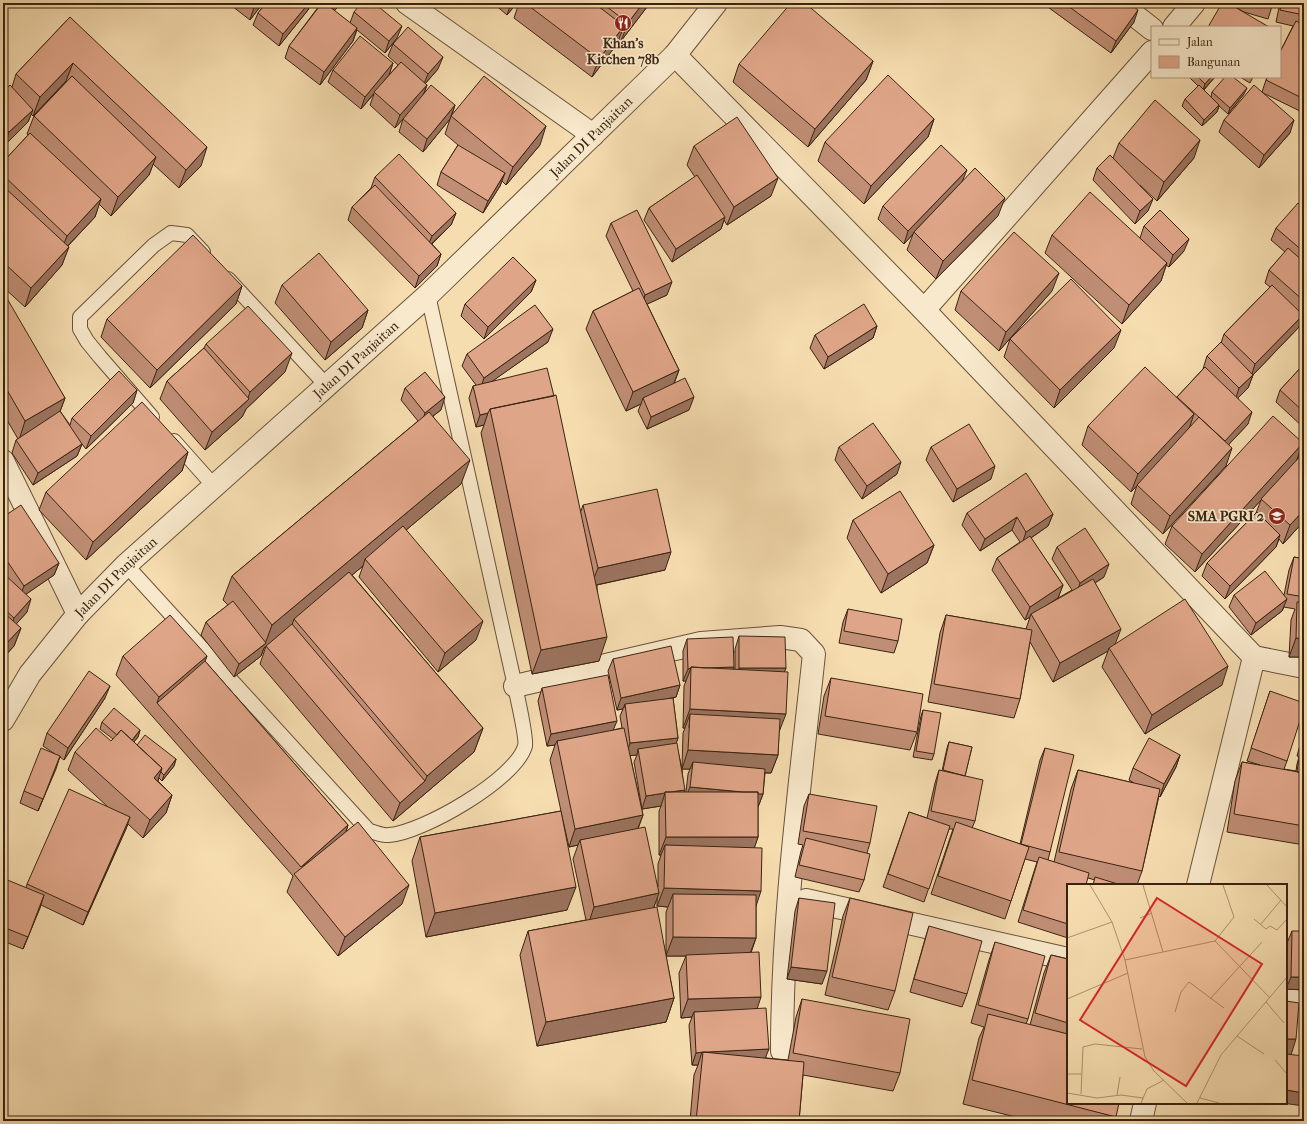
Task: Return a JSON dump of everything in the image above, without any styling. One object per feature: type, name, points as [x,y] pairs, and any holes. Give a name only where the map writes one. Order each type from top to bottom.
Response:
[{"type":"street","points":[[407,3],[593,135]]},
{"type":"street","name":"Jalan DI Panjaitan","points":[[3,720],[30,674],[78,614],[126,565],[428,295],[675,55],[716,3]]},
{"type":"street","points":[[1119,3],[1151,28]]},
{"type":"street","points":[[1175,26],[1194,3]]},
{"type":"street","points":[[924,310],[1151,53]]},
{"type":"street","points":[[675,55],[924,310],[1254,657],[1304,667]]},
{"type":"street","points":[[3,461],[78,614]]},
{"type":"street","points":[[515,686],[701,643],[780,637],[801,640],[814,654],[788,896],[782,1007],[782,1052]]},
{"type":"street","points":[[1198,884],[1254,657]]},
{"type":"street","points":[[788,896],[1067,959]]},
{"type":"street","points":[[1287,997],[1304,1000]]},
{"type":"street","points":[[1141,1121],[1145,1104]]},
{"type":"lane","points":[[214,486],[100,357],[87,341],[80,329],[80,317],[154,245],[171,233],[187,235],[327,386]]},
{"type":"lane","points":[[126,565],[369,831],[388,836],[412,830],[452,810],[489,787],[516,762],[525,745],[515,686],[428,295]]},
{"type":"building","points":[[249,3],[258,3],[254,7]]},
{"type":"building","points":[[266,3],[309,3],[283,34],[258,13]]},
{"type":"building","points":[[322,3],[325,3],[357,28],[324,72],[289,46]]},
{"type":"building","points":[[361,3],[374,3],[402,26],[389,41],[354,12]]},
{"type":"building","points":[[525,3],[594,3],[624,26],[599,59]]},
{"type":"building","points":[[602,3],[643,3],[628,23]]},
{"type":"building","points":[[791,3],[805,3],[873,61],[815,129],[739,64]]},
{"type":"building","points":[[1064,3],[1129,3],[1138,10],[1116,41]]},
{"type":"building","points":[[1222,3],[1228,3],[1267,26],[1209,26]]},
{"type":"building","points":[[1259,3],[1273,3],[1272,7]]},
{"type":"building","points":[[1282,3],[1304,3],[1304,15],[1280,10]]},
{"type":"building","points":[[70,17],[207,147],[186,170],[73,63],[40,97],[16,74]]},
{"type":"building","points":[[1296,21],[1304,25],[1304,99],[1266,80],[1267,78],[1281,78],[1281,50]]},
{"type":"building","points":[[408,27],[443,57],[428,74],[393,44]]},
{"type":"building","points":[[360,36],[393,63],[365,97],[333,70]]},
{"type":"building","points":[[401,62],[427,85],[400,115],[374,92]]},
{"type":"building","points":[[888,75],[934,119],[871,186],[825,142]]},
{"type":"building","points":[[72,76],[156,157],[118,197],[34,116]]},
{"type":"building","points":[[484,76],[546,126],[513,167],[451,116]]},
{"type":"building","points":[[1199,78],[1210,78],[1205,84]]},
{"type":"building","points":[[1224,78],[1234,78],[1247,88],[1230,108],[1212,92]]},
{"type":"building","points":[[10,85],[33,110],[9,132],[3,126],[3,92]]},
{"type":"building","points":[[431,85],[455,105],[427,139],[403,119]]},
{"type":"building","points":[[1199,85],[1219,105],[1204,120],[1185,99]]},
{"type":"building","points":[[1254,85],[1294,120],[1264,155],[1224,120]]},
{"type":"building","points":[[1155,100],[1200,140],[1164,182],[1119,143]]},
{"type":"building","points":[[737,117],[778,178],[734,207],[694,146]]},
{"type":"building","points":[[30,133],[101,199],[67,236],[3,175],[3,162]]},
{"type":"building","points":[[458,145],[505,173],[488,201],[441,172]]},
{"type":"building","points":[[941,145],[967,170],[908,231],[883,206]]},
{"type":"building","points":[[399,154],[456,213],[432,236],[375,177]]},
{"type":"building","points":[[1110,155],[1153,199],[1140,211],[1097,168]]},
{"type":"building","points":[[975,168],[1005,198],[943,261],[914,232]]},
{"type":"building","points":[[697,175],[725,217],[676,249],[649,208]]},
{"type":"building","points":[[375,185],[441,254],[419,276],[352,207]]},
{"type":"building","points":[[3,186],[69,247],[31,288],[3,262]]},
{"type":"building","points":[[1090,192],[1167,263],[1129,305],[1052,235]]},
{"type":"building","points":[[1298,203],[1304,208],[1304,252],[1276,228]]},
{"type":"building","points":[[637,210],[672,282],[645,295],[611,223]]},
{"type":"building","points":[[1160,210],[1189,239],[1173,255],[1144,226]]},
{"type":"building","points":[[1014,232],[1059,273],[1006,332],[961,291]]},
{"type":"building","points":[[193,235],[242,286],[157,370],[107,319]]},
{"type":"building","points":[[1288,248],[1304,262],[1304,301],[1269,270]]},
{"type":"building","points":[[319,253],[368,310],[331,342],[282,285]]},
{"type":"building","points":[[513,257],[536,280],[488,327],[465,304]]},
{"type":"building","points":[[1071,279],[1121,330],[1060,390],[1010,339]]},
{"type":"building","points":[[1272,285],[1303,315],[1255,364],[1224,334]]},
{"type":"building","points":[[639,288],[679,370],[633,392],[593,311]]},
{"type":"building","points":[[5,295],[65,398],[25,421],[3,383],[3,296]]},
{"type":"building","points":[[864,304],[877,326],[828,357],[815,335]]},
{"type":"building","points":[[535,305],[553,329],[484,378],[467,354]]},
{"type":"building","points":[[248,306],[292,353],[250,392],[206,344]]},
{"type":"building","points":[[1221,342],[1253,375],[1239,388],[1207,356]]},
{"type":"building","points":[[204,348],[249,399],[212,432],[167,381]]},
{"type":"building","points":[[1304,364],[1304,412],[1280,390]]},
{"type":"building","points":[[1145,367],[1194,414],[1138,474],[1088,426]]},
{"type":"building","points":[[1205,367],[1252,412],[1225,441],[1177,397]]},
{"type":"building","points":[[547,368],[554,396],[490,409],[488,413],[480,415],[473,386]]},
{"type":"building","points":[[119,371],[137,390],[91,436],[72,418]]},
{"type":"building","points":[[425,372],[445,397],[425,413],[405,388]]},
{"type":"building","points":[[685,378],[694,397],[651,417],[643,398]]},
{"type":"building","points":[[556,395],[607,637],[541,650],[490,409]]},
{"type":"building","points":[[142,402],[188,452],[93,542],[46,492]]},
{"type":"building","points":[[60,411],[82,444],[38,473],[16,440]]},
{"type":"building","points":[[429,412],[470,460],[272,625],[232,576]]},
{"type":"building","points":[[1273,416],[1303,443],[1202,554],[1172,526]]},
{"type":"building","points":[[1199,417],[1232,448],[1170,516],[1137,485]]},
{"type":"building","points":[[873,423],[901,462],[867,486],[839,447]]},
{"type":"building","points":[[969,424],[995,466],[957,489],[931,447]]},
{"type":"building","points":[[1304,452],[1304,510],[1290,525],[1261,499]]},
{"type":"building","points":[[1026,473],[1053,514],[1026,532],[1017,517],[985,539],[967,513]]},
{"type":"building","points":[[657,489],[671,552],[598,568],[583,505]]},
{"type":"building","points":[[900,491],[934,545],[888,574],[853,520]]},
{"type":"building","points":[[21,505],[59,563],[24,586],[3,555],[3,517]]},
{"type":"building","points":[[1257,512],[1280,535],[1230,586],[1207,563]]},
{"type":"building","points":[[403,526],[483,621],[445,653],[365,559]]},
{"type":"building","points":[[1085,528],[1109,564],[1080,583],[1057,547]]},
{"type":"building","points":[[1030,536],[1063,585],[1030,607],[997,558]]},
{"type":"building","points":[[1294,557],[1304,559],[1304,597],[1287,594]]},
{"type":"building","points":[[1265,571],[1287,599],[1256,623],[1234,595]]},
{"type":"building","points":[[349,572],[483,728],[427,776],[294,619]]},
{"type":"building","points":[[3,573],[31,599],[14,618],[3,608]]},
{"type":"building","points":[[1093,579],[1121,629],[1060,663],[1031,614]]},
{"type":"building","points":[[1185,599],[1228,666],[1152,715],[1109,648]]},
{"type":"building","points":[[233,601],[266,643],[239,664],[206,622]]},
{"type":"building","points":[[1297,602],[1304,602],[1304,639],[1296,638]]},
{"type":"building","points":[[848,609],[902,619],[898,641],[844,631]]},
{"type":"building","points":[[3,612],[21,628],[3,647]]},
{"type":"building","points":[[170,615],[207,656],[159,697],[123,656]]},
{"type":"building","points":[[946,615],[1032,630],[1020,699],[934,684]]},
{"type":"building","points":[[292,624],[425,781],[400,803],[266,646]]},
{"type":"building","points":[[739,636],[785,637],[786,668],[739,668]]},
{"type":"building","points":[[733,637],[734,667],[691,667],[688,669],[687,639]]},
{"type":"building","points":[[671,646],[680,685],[621,698],[613,659]]},
{"type":"building","points":[[205,661],[348,825],[301,867],[157,703]]},
{"type":"building","points":[[691,667],[788,672],[786,714],[690,709]]},
{"type":"building","points":[[89,671],[110,686],[68,748],[47,733]]},
{"type":"building","points":[[608,675],[617,721],[551,734],[542,688]]},
{"type":"building","points":[[831,678],[923,694],[917,732],[825,716]]},
{"type":"building","points":[[1270,691],[1304,703],[1304,708],[1287,761],[1251,748]]},
{"type":"building","points":[[673,698],[678,738],[630,743],[625,704]]},
{"type":"building","points":[[114,708],[140,730],[132,740],[121,730],[117,735],[102,722]]},
{"type":"building","points":[[923,710],[941,713],[934,754],[916,751]]},
{"type":"building","points":[[690,714],[780,719],[778,755],[688,750]]},
{"type":"building","points":[[96,728],[111,741],[121,730],[162,768],[154,778],[172,795],[150,820],[75,752]]},
{"type":"building","points":[[624,728],[643,815],[575,829],[557,741]]},
{"type":"building","points":[[145,735],[176,759],[164,775],[161,772],[162,768],[137,745]]},
{"type":"building","points":[[1149,738],[1180,755],[1164,784],[1133,768]]},
{"type":"building","points":[[949,742],[972,747],[965,776],[943,770]]},
{"type":"building","points":[[677,743],[685,790],[646,796],[638,749]]},
{"type":"building","points":[[41,748],[60,756],[43,799],[24,791]]},
{"type":"building","points":[[1045,748],[1074,755],[1050,852],[1021,844]]},
{"type":"building","points":[[1299,757],[1304,758],[1304,773],[1297,772]]},
{"type":"building","points":[[693,762],[765,769],[763,794],[758,794],[758,792],[690,787]]},
{"type":"building","points":[[1242,762],[1304,773],[1304,826],[1234,814]]},
{"type":"building","points":[[939,770],[983,780],[975,821],[931,811]]},
{"type":"building","points":[[1078,770],[1160,789],[1142,871],[1059,852]]},
{"type":"building","points":[[69,789],[130,817],[88,912],[27,884]]},
{"type":"building","points":[[665,792],[758,792],[758,837],[666,837]]},
{"type":"building","points":[[809,794],[877,806],[870,843],[803,831]]},
{"type":"building","points":[[561,811],[576,887],[435,913],[420,837]]},
{"type":"building","points":[[909,812],[950,826],[929,889],[888,874]]},
{"type":"building","points":[[358,822],[409,885],[345,937],[294,874]]},
{"type":"building","points":[[956,822],[1029,847],[1011,901],[938,876]]},
{"type":"building","points":[[645,827],[659,893],[594,907],[580,840]]},
{"type":"building","points":[[806,838],[870,854],[864,880],[799,865]]},
{"type":"building","points":[[665,845],[762,848],[761,891],[664,888]]},
{"type":"building","points":[[1039,857],[1089,873],[1086,884],[1067,884],[1067,924],[1023,910]]},
{"type":"building","points":[[1095,877],[1118,884],[1093,884]]},
{"type":"building","points":[[5,879],[44,895],[28,937],[3,927],[3,883]]},
{"type":"building","points":[[673,894],[756,895],[756,938],[673,937]]},
{"type":"building","points":[[799,898],[835,903],[827,971],[791,967]]},
{"type":"building","points":[[850,898],[913,913],[895,991],[832,977]]},
{"type":"building","points":[[657,907],[674,998],[546,1022],[528,931]]},
{"type":"building","points":[[929,926],[982,941],[967,994],[914,979]]},
{"type":"building","points":[[1292,931],[1304,931],[1304,977],[1291,977]]},
{"type":"building","points":[[995,942],[1045,956],[1028,1019],[978,1005]]},
{"type":"building","points":[[759,952],[761,997],[688,999],[686,955]]},
{"type":"building","points":[[1051,955],[1067,959],[1067,1023],[1035,1013]]},
{"type":"building","points":[[802,999],[910,1019],[900,1073],[793,1053]]},
{"type":"building","points":[[1287,1001],[1299,1003],[1296,1039],[1287,1039]]},
{"type":"building","points":[[766,1008],[769,1049],[696,1053],[694,1012]]},
{"type":"building","points":[[988,1014],[1067,1034],[1067,1104],[1119,1104],[1116,1117],[972,1080]]},
{"type":"building","points":[[703,1052],[804,1062],[799,1121],[696,1121]]},
{"type":"building","points":[[1287,1054],[1304,1056],[1304,1093],[1287,1090]]},
{"type":"building","points":[[921,1116],[936,1121],[919,1121]]},
{"type":"place","name":"Khan's Kitchen 78b","points":[[623,23]]},
{"type":"place","name":"SMA PGRI 2","points":[[1277,516]]}]
